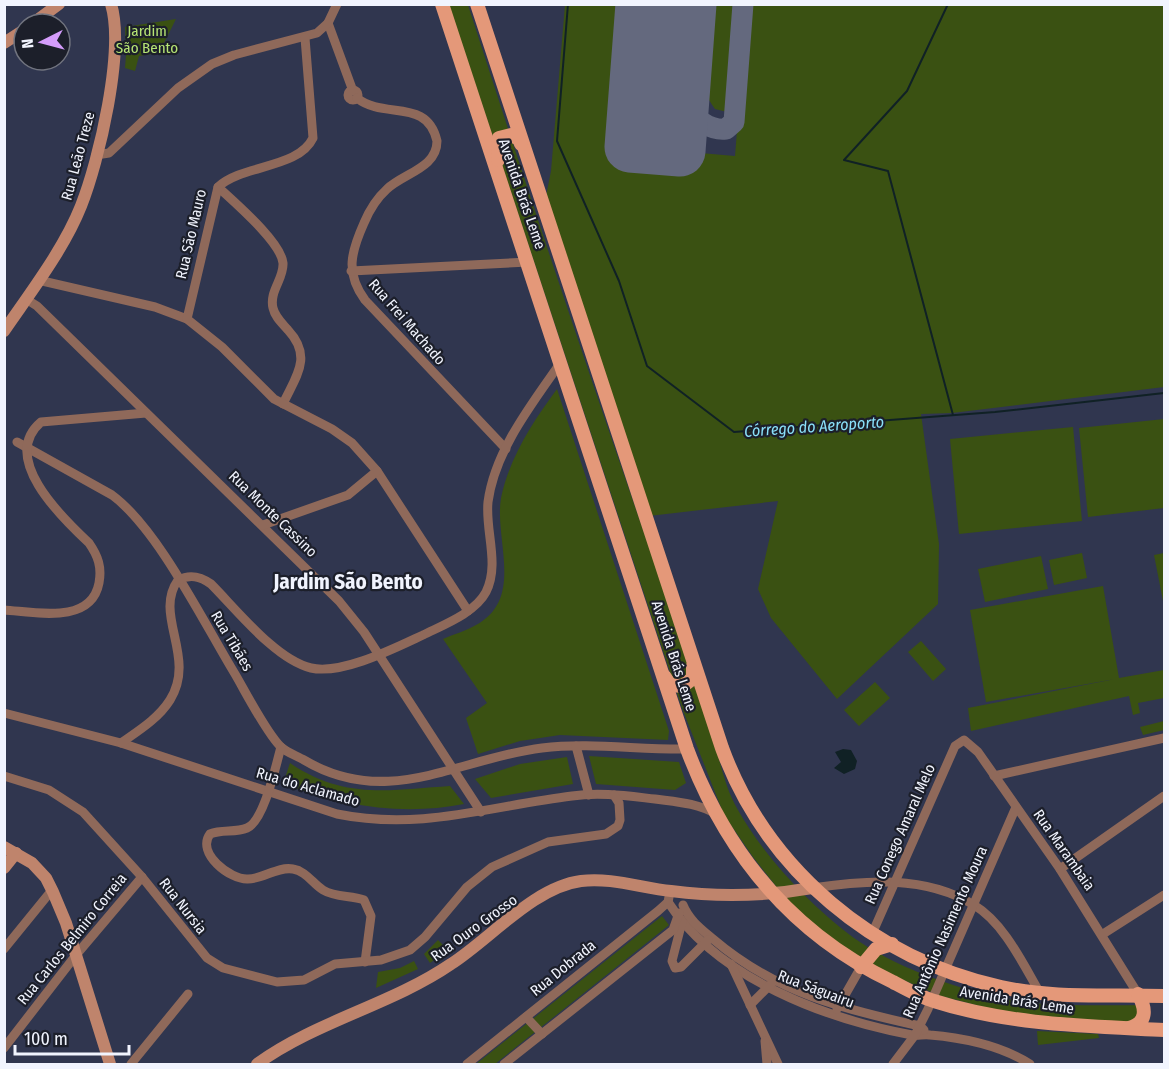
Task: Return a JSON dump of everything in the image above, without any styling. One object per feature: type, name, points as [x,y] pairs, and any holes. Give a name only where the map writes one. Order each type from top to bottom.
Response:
[{"type":"main road","name":"Avenida Brás Leme","points":[[442,4],[687,749],[730,840],[771,893],[824,941],[861,967],[932,1000],[986,1014],[1069,1026],[1164,1030]]},
{"type":"main road","name":"Avenida Brás Leme","points":[[477,4],[694,663],[738,789],[782,854],[812,888],[834,907],[872,934],[944,970],[1001,987],[1040,993],[1164,996]]},
{"type":"main road","points":[[500,179],[497,150],[499,138],[508,135],[519,139],[528,160]]},
{"type":"main road","points":[[662,674],[670,685],[683,686],[693,678],[694,663]]},
{"type":"main road","points":[[786,907],[789,892]]},
{"type":"main road","points":[[861,967],[876,949],[892,945]]},
{"type":"main road","points":[[1124,1029],[1138,1025],[1144,1018],[1143,1003],[1138,994]]},
{"type":"street","name":"Rua Leão Treze","points":[[4,332],[81,207],[96,155],[116,52],[116,28],[111,4]]},
{"type":"street","points":[[96,155],[109,153],[178,88],[212,64],[234,55],[304,38],[320,31],[328,23],[337,4]]},
{"type":"street","name":"Rua Frei Machado","points":[[328,23],[355,94],[375,107],[415,113],[423,117],[435,132],[437,147],[430,160],[388,188],[375,203],[354,246],[351,271],[355,284],[365,300],[506,449]]},
{"type":"street","name":"Rua São Mauro","points":[[187,319],[218,187],[230,178],[300,154],[310,145],[314,129],[304,38]]},
{"type":"street","points":[[218,187],[268,239],[281,257],[282,270],[272,298],[272,306],[278,318],[297,339],[302,354],[302,363],[283,404]]},
{"type":"street","points":[[351,271],[528,262]]},
{"type":"street","points":[[38,280],[155,307],[187,319],[206,333],[265,392],[345,438],[377,471],[468,611]]},
{"type":"street","name":"Rua Monte Cassino","points":[[26,299],[263,525],[339,601],[378,654],[481,812]]},
{"type":"street","points":[[121,743],[160,713],[170,700],[177,684],[179,651],[169,607],[172,589],[178,580],[186,576],[195,576],[211,584],[270,642],[292,660],[311,668],[341,667],[378,654],[468,611],[483,597],[490,580],[488,504],[506,449],[561,362]]},
{"type":"street","points":[[13,454],[17,442],[31,427],[41,422],[146,413]]},
{"type":"street","name":"Rua Tibães","points":[[17,442],[112,495],[126,505],[139,520],[281,747]]},
{"type":"street","points":[[263,525],[348,495],[377,471]]},
{"type":"street","points":[[4,610],[53,614],[76,610],[94,596],[100,576],[98,555],[89,543],[23,483]]},
{"type":"street","name":"Rua do Aclamado","points":[[4,713],[121,743],[337,814],[371,820],[429,820],[589,795],[614,795],[692,803],[716,814]]},
{"type":"street","points":[[994,776],[1164,738]]},
{"type":"street","name":"Rua Marambaia","points":[[955,746],[961,740],[969,741],[1060,869],[1103,934],[1138,994]]},
{"type":"street","points":[[576,746],[589,795]]},
{"type":"street","points":[[365,962],[371,916],[364,900],[325,891],[302,872],[291,868],[244,879],[228,871],[207,852],[205,842],[210,834],[251,826],[268,792],[281,747],[330,773],[353,779],[422,779],[540,748],[576,746],[687,749]]},
{"type":"street","name":"Rua Conego Amaral Melo","points":[[872,934],[955,746]]},
{"type":"street","name":"Rua Nursia","points":[[4,776],[49,790],[73,804],[93,821],[142,877],[200,951],[223,968],[290,983],[304,980],[335,964],[365,962],[410,950],[425,938],[467,887],[492,867],[548,842],[598,835],[612,830],[620,820],[619,803],[614,795]]},
{"type":"street","points":[[1060,869],[1164,796]]},
{"type":"street","name":"Rua Antônio Nasimento Moura","points":[[893,1065],[920,1026],[1016,807]]},
{"type":"street","points":[[4,868],[10,850],[32,863],[52,890],[76,955],[110,1065]]},
{"type":"street","name":"Rua Carlos Belmiro Correia","points":[[4,1048],[76,955],[142,877]]},
{"type":"street","points":[[812,888],[894,880],[936,890],[975,905],[1002,933],[1040,993]]},
{"type":"street","name":"Rua Ouro Grosso","points":[[257,1065],[301,1038],[434,975],[557,887],[583,881],[598,881],[685,899],[789,892],[812,888]]},
{"type":"street","points":[[4,949],[52,890]]},
{"type":"street","points":[[1103,934],[1160,903],[1164,895]]},
{"type":"street","name":"Rua Ságuairu","points":[[669,897],[680,919],[732,961],[771,985],[837,1010],[915,1035],[928,1034],[983,1044],[1030,1065]]},
{"type":"street","name":"Rua Dobrada","points":[[466,1065],[669,897]]},
{"type":"street","points":[[685,899],[672,962],[673,967],[681,968],[708,940]]},
{"type":"street","name":"Rua Ságuairu","points":[[685,899],[689,917],[708,940]]},
{"type":"street","points":[[504,1065],[673,930],[680,919]]},
{"type":"street","points":[[732,961],[778,1065]]},
{"type":"street","points":[[837,1010],[861,967]]},
{"type":"street","points":[[750,1005],[771,985]]},
{"type":"street","points":[[131,1065],[188,994]]},
{"type":"street","name":"Rua Ságuairu","points":[[837,1010],[920,1026]]},
{"type":"street","points":[[526,1017],[542,1034]]},
{"type":"street","points":[[920,1026],[928,1034]]},
{"type":"street","points":[[764,1035],[767,1065]]},
{"type":"green space","points":[[449,5],[468,5],[591,378],[691,667],[726,782],[733,801],[749,828],[776,865],[809,899],[843,930],[879,954],[948,983],[996,997],[1055,1005],[1149,1005],[1147,1025],[1011,1014],[941,996],[861,962],[794,909],[753,857],[724,815],[682,708]]},
{"type":"green space","points":[[565,5],[641,5],[631,147],[735,156],[747,5],[1164,5],[1164,387],[952,413],[921,414],[939,544],[938,604],[837,699],[771,618],[758,589],[778,501],[649,516],[545,201],[551,171]]},
{"type":"green space","points":[[691,5],[738,5],[731,105],[727,112],[715,109],[693,70],[689,49]]},
{"type":"green space","name":"Jardim São Bento","points":[[176,19],[159,53],[139,56],[135,71],[125,68],[126,55],[131,54],[130,49],[126,50],[125,27]]},
{"type":"green space","points":[[557,389],[669,731],[668,740],[560,735],[520,741],[478,754],[466,718],[487,703],[443,639],[476,625],[491,614],[500,600],[504,584],[504,567],[500,514],[505,483],[523,440]]},
{"type":"green space","points":[[1164,419],[1164,508],[1088,517],[1079,428]]},
{"type":"green space","points":[[1073,427],[1082,521],[959,534],[950,439]]},
{"type":"green space","points":[[1082,553],[1087,578],[1054,585],[1049,560]]},
{"type":"green space","points":[[1164,553],[1164,606],[1154,555]]},
{"type":"green space","points":[[1041,556],[1048,589],[985,602],[978,569]]},
{"type":"green space","points":[[1103,586],[1119,678],[1164,670],[1164,698],[1138,703],[1140,713],[1133,715],[1129,696],[971,731],[968,708],[1115,679],[986,702],[970,610]]},
{"type":"green space","points":[[921,641],[946,669],[933,681],[908,652]]},
{"type":"green space","points":[[875,682],[890,698],[859,726],[844,710]]},
{"type":"green space","points":[[1164,721],[1164,730],[1143,735],[1140,727]]},
{"type":"green space","points":[[589,756],[679,762],[686,783],[675,790],[596,784]]},
{"type":"green space","points":[[567,757],[573,784],[491,798],[475,779],[520,764]]},
{"type":"green space","points":[[290,763],[310,775],[349,788],[387,790],[450,786],[464,804],[395,809],[327,798],[283,784]]},
{"type":"green space","points":[[662,916],[669,925],[495,1064],[476,1064]]},
{"type":"green space","points":[[438,940],[448,950],[430,963],[424,954]]},
{"type":"green space","points":[[414,961],[418,969],[376,988],[378,972],[400,968]]},
{"type":"green space","points":[[1037,1031],[1098,1034],[1099,1038],[1038,1045]]},
{"type":"shaded area","points":[[843,749],[851,750],[857,761],[855,769],[844,774],[834,768],[841,762],[835,752]]},
{"type":"waterway","name":"Córrego do Aeroporto","points":[[568,4],[557,141],[619,281],[647,366],[734,432],[995,412],[1164,393]]},
{"type":"waterway","points":[[948,4],[907,91],[844,160],[888,171],[953,415]]},
{"type":"taxiway","points":[[662,30],[663,51],[668,73],[686,107],[704,124],[726,129],[734,122],[743,4]]},
{"type":"runway","points":[[641,4],[630,147],[680,151],[691,4]]},
{"type":"district","name":"Jardim São Bento","points":[[348,582]]}]
